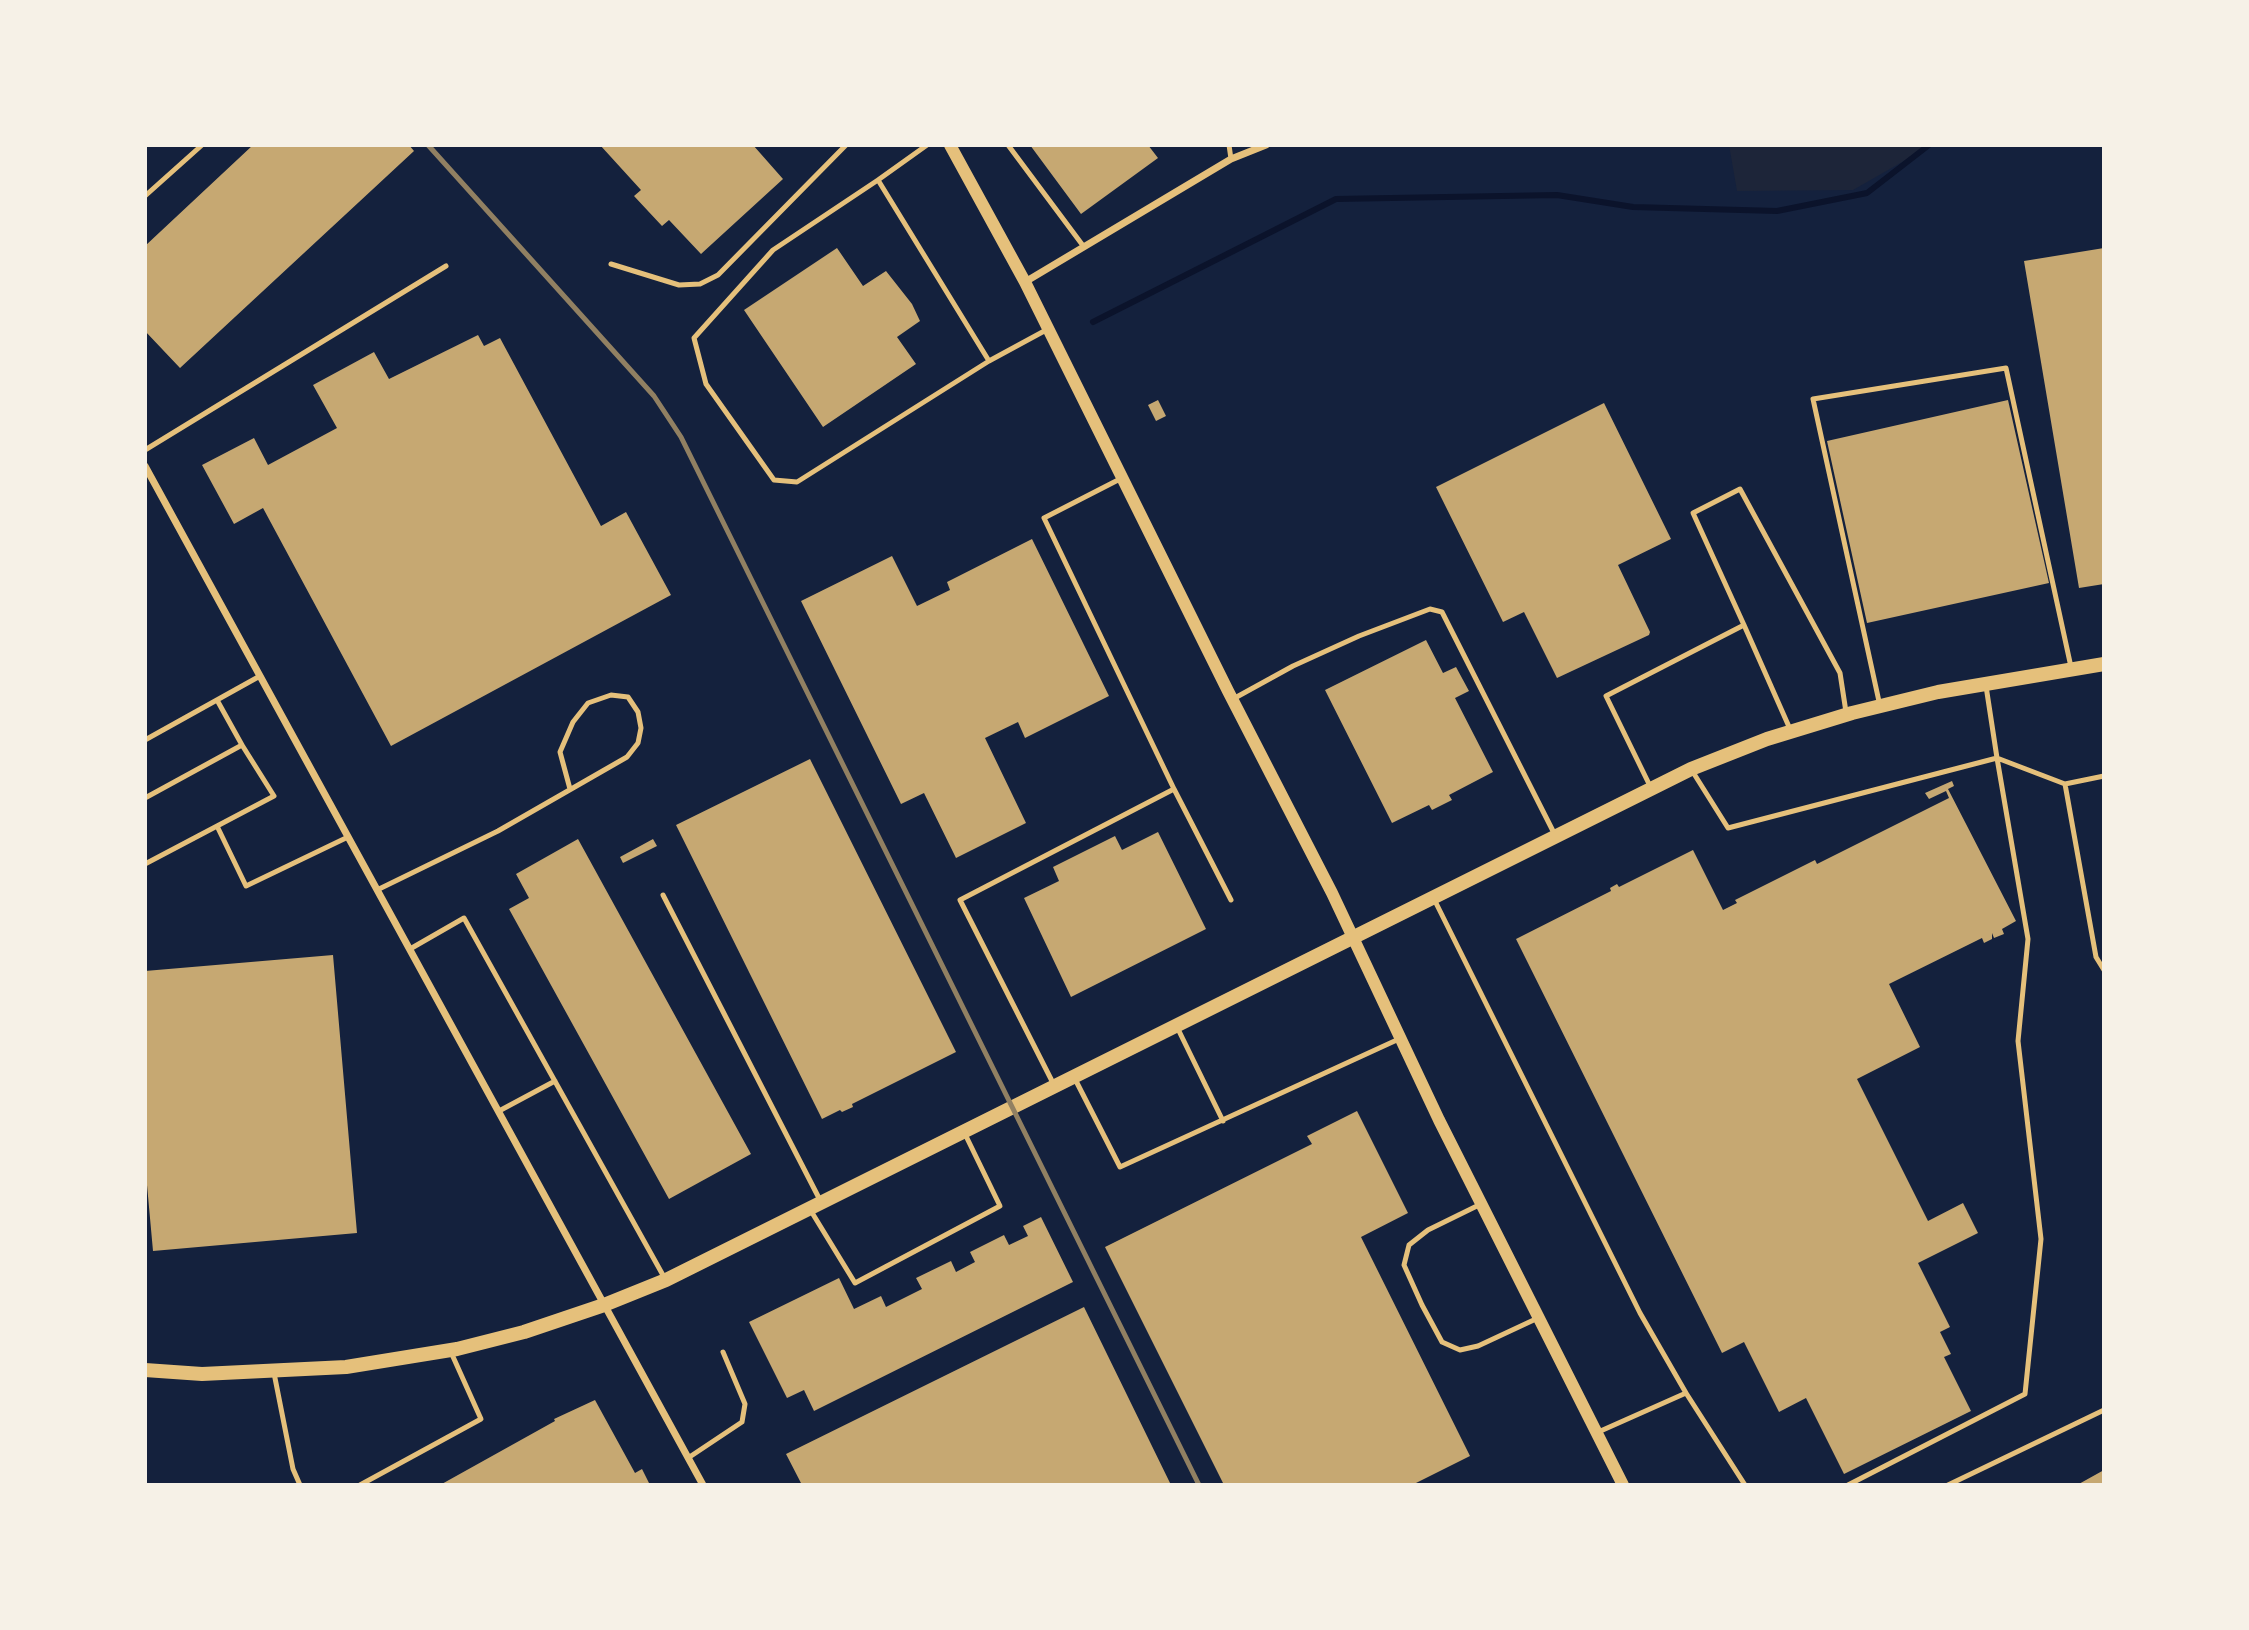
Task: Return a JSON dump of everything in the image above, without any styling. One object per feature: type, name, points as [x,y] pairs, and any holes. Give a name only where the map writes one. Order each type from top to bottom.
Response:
[{"type":"main road","points":[[145,1370],[202,1374],[274,1373],[346,1367],[450,1350],[524,1332],[604,1305],[666,1280],[1691,769],[1791,732],[1880,706],[1985,684],[2104,664]]},
{"type":"street","points":[[950,145],[1025,282],[1353,937],[1481,1204],[1623,1485]]},
{"type":"street","points":[[1025,282],[1231,159],[1266,145]]},
{"type":"street","points":[[145,466],[703,1485]]},
{"type":"lane","points":[[146,194],[202,145]]},
{"type":"lane","points":[[611,264],[679,285],[700,284],[718,275],[846,145]]},
{"type":"lane","points":[[927,145],[773,250],[694,338],[706,384],[774,480],[797,482],[989,361],[1048,329]]},
{"type":"lane","points":[[1008,145],[1084,247]]},
{"type":"lane","points":[[1229,145],[1231,159]]},
{"type":"lane","points":[[878,180],[989,361]]},
{"type":"lane","points":[[145,450],[446,266]]},
{"type":"lane","points":[[1880,706],[1813,399],[2006,368],[2071,669]]},
{"type":"lane","points":[[1122,478],[1044,518],[1174,789],[1231,900]]},
{"type":"lane","points":[[1791,732],[1693,513],[1740,489],[1840,673],[1846,715]]},
{"type":"lane","points":[[1232,700],[1293,666],[1359,636],[1430,609],[1442,612],[1476,685],[1555,835]]},
{"type":"lane","points":[[1651,788],[1606,695],[1744,625]]},
{"type":"lane","points":[[145,740],[260,676]]},
{"type":"lane","points":[[1847,1485],[2025,1394],[2040,1239],[2018,1041],[2028,939],[1985,684]]},
{"type":"lane","points":[[377,890],[498,831],[627,757],[638,743],[641,728],[638,712],[628,697],[611,695],[588,703],[573,722],[560,752],[570,789]]},
{"type":"lane","points":[[145,864],[274,796],[217,700]]},
{"type":"lane","points":[[145,798],[242,745]]},
{"type":"lane","points":[[1691,769],[1728,828],[1997,758],[2065,784],[2104,776]]},
{"type":"lane","points":[[2065,784],[2096,957],[2104,970]]},
{"type":"lane","points":[[1054,1085],[960,900],[1174,789]]},
{"type":"lane","points":[[217,826],[246,886],[348,837]]},
{"type":"lane","points":[[663,895],[855,1283],[1000,1206],[964,1130]]},
{"type":"lane","points":[[1433,897],[1640,1313],[1686,1393],[1745,1485]]},
{"type":"lane","points":[[410,949],[464,918],[666,1280]]},
{"type":"lane","points":[[1175,1024],[1223,1121]]},
{"type":"lane","points":[[1073,1076],[1121,1167],[1401,1038]]},
{"type":"lane","points":[[499,1111],[555,1081]]},
{"type":"lane","points":[[1481,1204],[1428,1230],[1409,1245],[1404,1265],[1422,1304],[1442,1342],[1460,1350],[1478,1346],[1538,1318]]},
{"type":"lane","points":[[360,1485],[481,1419],[450,1350]]},
{"type":"lane","points":[[688,1458],[742,1422],[745,1404],[723,1352]]},
{"type":"lane","points":[[274,1373],[293,1469],[300,1485]]},
{"type":"lane","points":[[1596,1433],[1686,1393]]},
{"type":"lane","points":[[1948,1485],[2104,1410]]},
{"type":"shaded area","points":[[1729,145],[1932,145],[1853,190],[1737,191]]},
{"type":"building","points":[[253,145],[409,145],[414,151],[180,368],[145,331],[145,246]]},
{"type":"building","points":[[600,145],[753,145],[783,179],[701,254],[669,220],[662,226],[634,196],[641,190]]},
{"type":"building","points":[[1030,145],[1148,145],[1158,158],[1081,214]]},
{"type":"building","points":[[837,248],[863,286],[886,271],[912,304],[920,321],[897,337],[916,364],[823,427],[744,310]]},
{"type":"building","points":[[2104,248],[2104,584],[2079,588],[2024,261]]},
{"type":"building","points":[[478,335],[484,346],[500,338],[601,526],[626,512],[671,595],[391,746],[263,508],[234,524],[202,465],[254,438],[268,465],[337,428],[313,385],[374,352],[389,379]]},
{"type":"building","points":[[1158,400],[1166,416],[1156,421],[1148,405]]},
{"type":"building","points":[[2008,400],[2049,583],[1867,623],[1827,441]]},
{"type":"building","points":[[1604,403],[1671,539],[1618,565],[1650,632],[1649,635],[1557,678],[1524,612],[1503,622],[1436,487]]},
{"type":"building","points":[[1032,539],[1109,696],[1025,738],[1018,722],[985,738],[1026,823],[956,858],[924,793],[901,804],[801,601],[892,556],[917,606],[950,590],[947,582]]},
{"type":"building","points":[[1426,640],[1443,673],[1456,667],[1469,691],[1455,698],[1493,772],[1449,795],[1452,800],[1432,810],[1429,805],[1392,823],[1325,690]]},
{"type":"building","points":[[810,759],[956,1052],[852,1104],[853,1107],[822,1119],[676,825]]},
{"type":"building","points":[[1952,781],[1954,786],[1948,789],[2016,921],[2002,929],[2004,934],[1994,938],[1992,933],[1992,939],[1984,943],[1982,938],[1889,984],[1920,1047],[1857,1079],[1928,1221],[1963,1203],[1978,1233],[1918,1263],[1950,1327],[1940,1332],[1951,1354],[1944,1357],[1971,1411],[1844,1474],[1806,1398],[1779,1412],[1744,1342],[1722,1353],[1516,939],[1611,891],[1610,888],[1617,884],[1619,887],[1693,850],[1723,910],[1737,903],[1735,900],[1815,860],[1817,864],[1949,798],[1946,791],[1929,799],[1925,793]]},
{"type":"building","points":[[1158,832],[1206,929],[1071,997],[1024,898],[1059,881],[1053,867],[1115,836],[1122,850]]},
{"type":"building","points":[[578,839],[751,1154],[669,1199],[509,909],[529,898],[516,874]]},
{"type":"building","points":[[653,839],[657,846],[623,863],[620,857]]},
{"type":"building","points":[[333,955],[357,1233],[153,1251],[145,1163],[145,971]]},
{"type":"building","points":[[1357,1111],[1408,1213],[1361,1237],[1470,1456],[1412,1485],[1224,1485],[1105,1247],[1312,1144],[1307,1136]]},
{"type":"building","points":[[1041,1217],[1073,1282],[814,1411],[804,1390],[787,1398],[749,1322],[839,1278],[854,1309],[881,1296],[886,1307],[922,1289],[916,1278],[951,1261],[956,1272],[975,1262],[970,1252],[1004,1235],[1009,1245],[1028,1236],[1023,1226]]},
{"type":"building","points":[[1084,1307],[1171,1485],[802,1485],[786,1454]]},
{"type":"building","points":[[595,1400],[635,1473],[642,1469],[650,1485],[440,1485],[555,1421],[554,1419]]},
{"type":"building","points":[[2104,1470],[2104,1485],[2077,1485]]},
{"type":"waterway","points":[[1093,322],[1336,199],[1557,195],[1633,207],[1777,211],[1867,193],[1929,145]]},
{"type":"railway","points":[[428,145],[654,396],[681,437],[1199,1485]]}]
